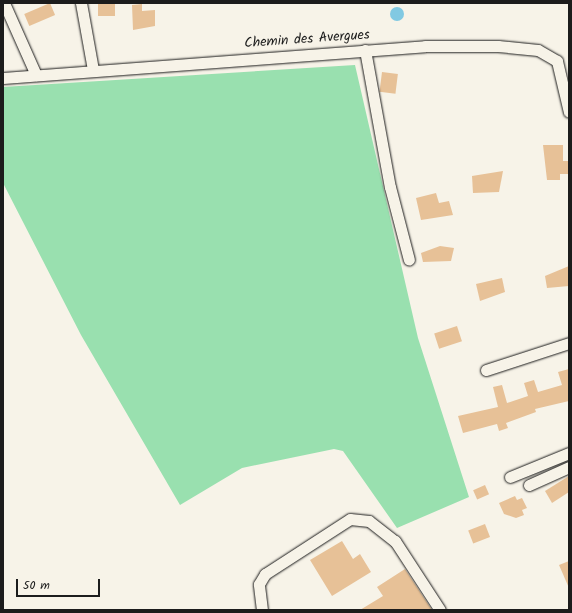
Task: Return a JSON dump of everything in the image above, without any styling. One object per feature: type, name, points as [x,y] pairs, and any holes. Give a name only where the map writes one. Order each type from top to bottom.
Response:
[{"type":"street","points":[[4,3],[36,75]]},
{"type":"street","points":[[81,3],[93,70]]},
{"type":"street","name":"Chemin des Avergues","points":[[3,78],[425,46],[538,50],[557,61],[569,112]]},
{"type":"street","points":[[364,50],[390,187],[409,260]]},
{"type":"street","points":[[486,370],[569,344]]},
{"type":"street","points":[[510,477],[569,453]]},
{"type":"street","points":[[529,484],[569,467]]},
{"type":"street","points":[[262,610],[259,584],[265,574],[350,519],[369,521],[395,541],[440,610]]},
{"type":"green space","points":[[355,65],[418,338],[469,497],[397,528],[343,451],[334,449],[242,468],[180,505],[81,335],[3,183],[3,87]]},
{"type":"water","points":[[394,7],[400,7],[404,11],[404,17],[400,21],[394,21],[390,17],[390,11]]},
{"type":"building","points":[[50,3],[55,15],[29,26],[24,14]]},
{"type":"building","points":[[98,3],[115,3],[115,16],[98,16]]},
{"type":"building","points":[[142,4],[142,11],[155,10],[155,26],[133,30],[132,5]]},
{"type":"building","points":[[382,72],[398,74],[395,94],[380,92]]},
{"type":"building","points":[[543,145],[563,145],[563,161],[569,161],[569,174],[560,174],[560,180],[547,180]]},
{"type":"building","points":[[503,171],[499,192],[473,193],[472,176]]},
{"type":"building","points":[[436,193],[439,203],[449,201],[453,215],[421,220],[416,198]]},
{"type":"building","points":[[440,246],[454,248],[451,261],[423,262],[421,253]]},
{"type":"building","points":[[569,266],[569,286],[547,288],[545,276]]},
{"type":"building","points":[[502,278],[505,292],[480,301],[476,284]]},
{"type":"building","points":[[457,326],[462,341],[439,349],[434,333]]},
{"type":"building","points":[[569,369],[569,401],[535,409],[536,412],[506,423],[508,428],[499,431],[497,424],[463,433],[458,416],[498,407],[493,387],[502,385],[507,403],[528,396],[524,383],[534,380],[538,392],[562,385],[558,372]]},
{"type":"building","points":[[569,476],[569,492],[552,503],[545,491]]},
{"type":"building","points":[[485,485],[489,494],[477,499],[473,490]]},
{"type":"building","points":[[515,496],[517,500],[522,498],[527,508],[522,510],[524,515],[516,518],[504,514],[499,503]]},
{"type":"building","points":[[485,524],[490,537],[473,544],[468,530]]},
{"type":"building","points":[[342,541],[353,559],[360,554],[371,572],[332,596],[310,560]]},
{"type":"building","points":[[569,561],[569,588],[559,565]]},
{"type":"building","points":[[405,569],[432,610],[360,610],[383,596],[377,587]]}]
